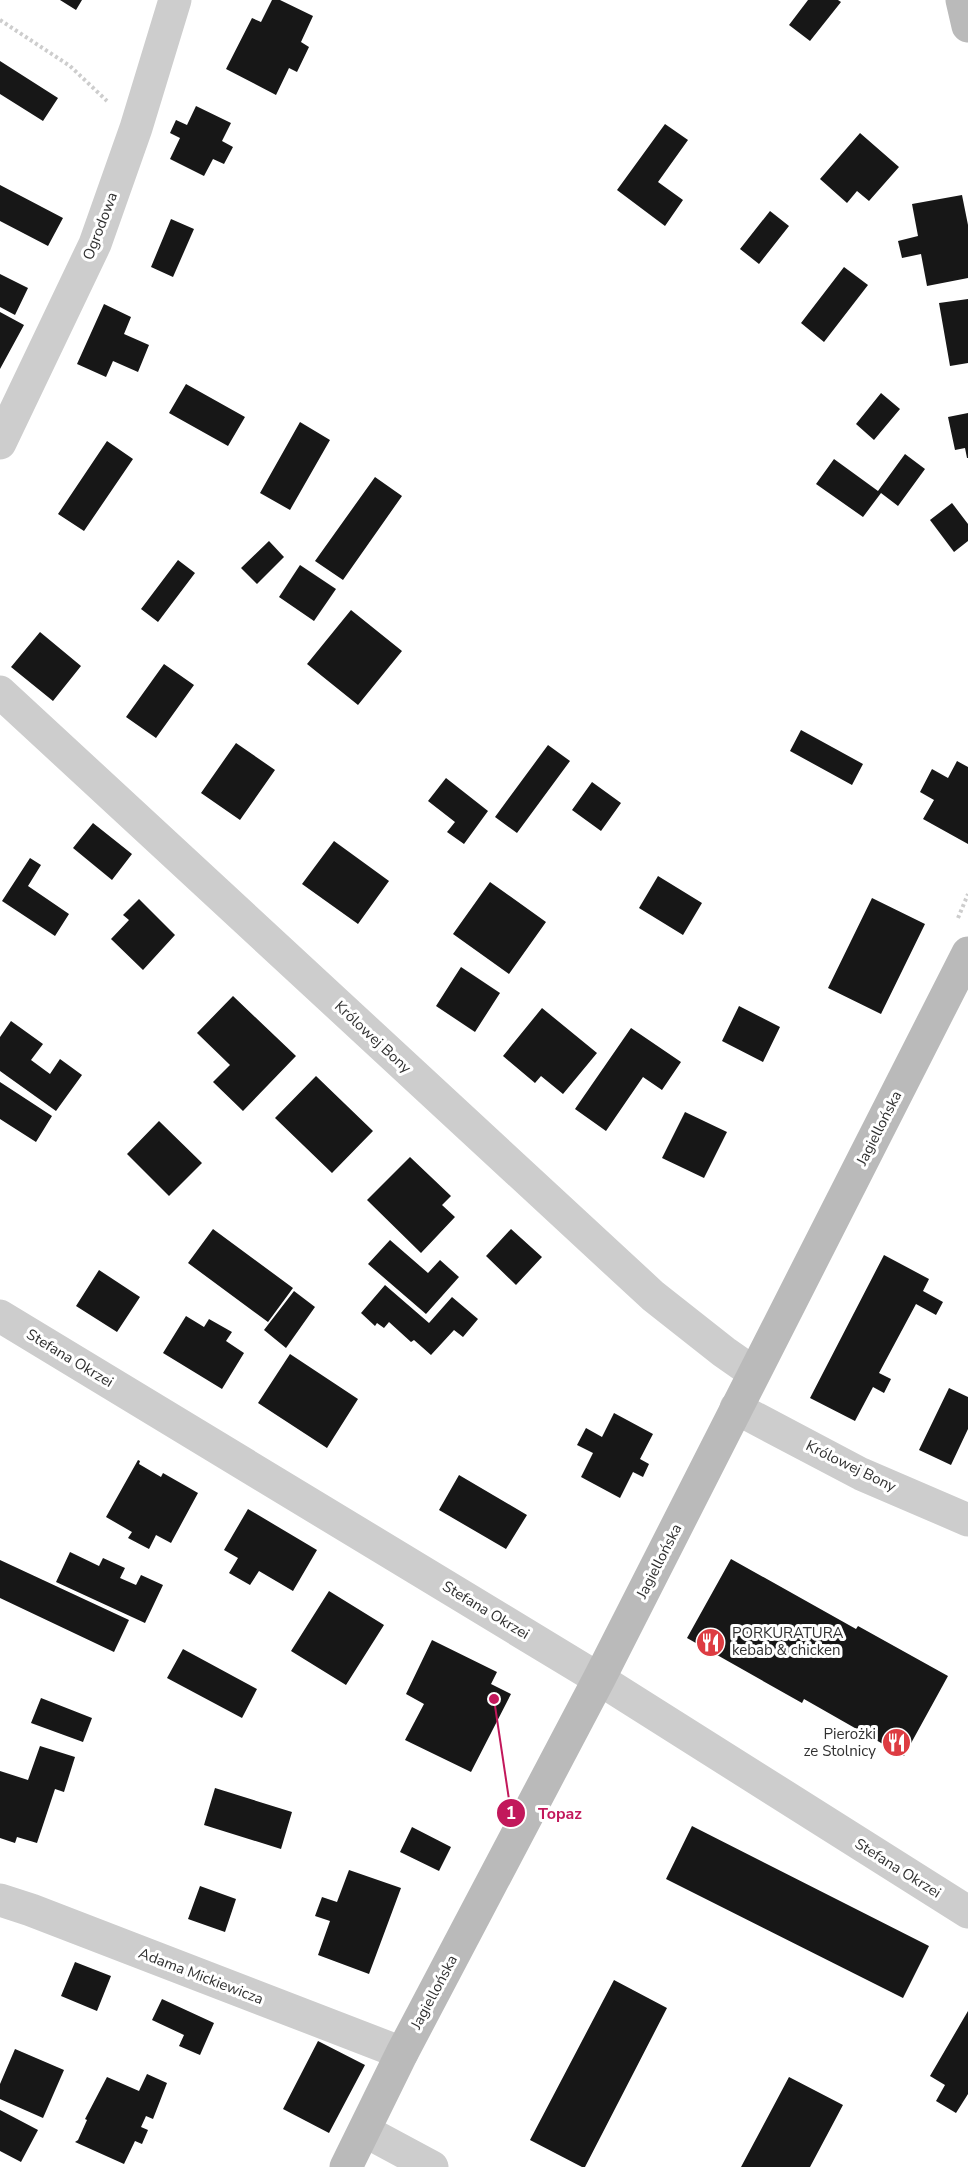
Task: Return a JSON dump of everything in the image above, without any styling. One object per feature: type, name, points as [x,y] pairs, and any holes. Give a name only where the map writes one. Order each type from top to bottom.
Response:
[{"type":"street","name":"Ogrodowa","points":[[0,442],[95,244],[136,128],[175,0]]},
{"type":"street","points":[[963,0],[968,26]]},
{"type":"street","name":"Królowej Bony","points":[[0,692],[645,1288],[724,1353],[754,1373]]},
{"type":"street","name":"Jagiellońska","points":[[346,2167],[402,2053],[599,1679],[968,953]]},
{"type":"street","name":"Stefana Okrzei","points":[[0,1316],[599,1679],[968,1912]]},
{"type":"street","name":"Królowej Bony","points":[[736,1408],[861,1474],[968,1520]]},
{"type":"street","name":"Adama Mickiewicza","points":[[0,1900],[402,2053]]},
{"type":"street","points":[[365,2131],[432,2167]]},
{"type":"path","points":[[0,20],[70,66],[136,128]]},
{"type":"building","points":[[60,0],[82,0],[76,10]]},
{"type":"building","points":[[272,0],[280,0],[313,16],[301,42],[309,47],[297,72],[289,68],[276,95],[226,69],[252,18],[261,22]]},
{"type":"building","points":[[808,0],[838,0],[841,2],[810,41],[789,25]]},
{"type":"building","points":[[0,61],[58,98],[43,121],[0,94]]},
{"type":"building","points":[[196,106],[231,123],[222,141],[233,147],[224,164],[213,159],[204,176],[170,159],[180,138],[170,133],[176,120],[187,125]]},
{"type":"building","points":[[665,124],[688,140],[658,182],[683,200],[665,226],[617,190]]},
{"type":"building","points":[[860,133],[899,167],[869,201],[857,191],[847,203],[820,179]]},
{"type":"building","points":[[0,185],[63,218],[48,246],[0,221]]},
{"type":"building","points":[[962,195],[968,225],[968,278],[927,286],[921,254],[902,258],[898,241],[918,236],[912,204]]},
{"type":"building","points":[[770,211],[789,226],[759,264],[740,249]]},
{"type":"building","points":[[171,219],[194,229],[173,277],[151,267]]},
{"type":"building","points":[[844,267],[868,285],[824,342],[801,323]]},
{"type":"building","points":[[0,274],[28,288],[15,315],[0,307]]},
{"type":"building","points":[[968,299],[968,363],[950,366],[939,303]]},
{"type":"building","points":[[104,304],[131,317],[124,334],[149,345],[138,372],[113,361],[106,377],[77,364]]},
{"type":"building","points":[[0,312],[24,325],[0,369]]},
{"type":"building","points":[[186,384],[245,417],[228,446],[169,413]]},
{"type":"building","points":[[881,393],[900,409],[874,440],[856,424]]},
{"type":"building","points":[[968,413],[967,458],[965,448],[955,450],[948,417]]},
{"type":"building","points":[[300,422],[330,440],[290,510],[260,493]]},
{"type":"building","points":[[107,441],[133,459],[84,531],[58,514]]},
{"type":"building","points":[[905,454],[925,469],[898,506],[881,493],[863,517],[816,484],[834,459],[878,491]]},
{"type":"building","points":[[375,477],[402,496],[343,580],[315,561]]},
{"type":"building","points":[[952,503],[968,524],[968,541],[954,552],[930,520]]},
{"type":"building","points":[[269,541],[284,557],[257,584],[241,568]]},
{"type":"building","points":[[178,560],[195,573],[158,622],[141,609]]},
{"type":"building","points":[[300,565],[336,589],[314,621],[279,597]]},
{"type":"building","points":[[351,610],[402,651],[358,705],[307,664]]},
{"type":"building","points":[[40,632],[81,666],[53,701],[11,667]]},
{"type":"building","points":[[164,664],[194,685],[156,738],[126,717]]},
{"type":"building","points":[[801,730],[863,764],[852,785],[790,751]]},
{"type":"building","points":[[236,743],[275,770],[240,820],[201,793]]},
{"type":"building","points":[[548,745],[570,761],[517,833],[495,817]]},
{"type":"building","points":[[957,761],[968,767],[968,844],[923,819],[934,800],[920,792],[932,769],[948,778]]},
{"type":"building","points":[[446,778],[488,811],[464,844],[447,832],[455,822],[428,801]]},
{"type":"building","points":[[592,782],[621,803],[601,831],[572,810]]},
{"type":"building","points":[[93,823],[132,854],[112,880],[73,848]]},
{"type":"building","points":[[334,841],[389,881],[358,924],[302,884]]},
{"type":"building","points":[[30,858],[41,865],[28,886],[69,914],[55,936],[2,901]]},
{"type":"building","points":[[658,876],[702,903],[683,935],[639,908]]},
{"type":"building","points":[[490,882],[546,922],[509,974],[453,934]]},
{"type":"building","points":[[872,898],[925,924],[881,1014],[828,988]]},
{"type":"building","points":[[139,899],[175,935],[143,970],[111,939],[129,920],[123,915]]},
{"type":"building","points":[[461,967],[500,993],[475,1032],[436,1006]]},
{"type":"building","points":[[233,996],[296,1056],[243,1111],[213,1082],[230,1065],[197,1033]]},
{"type":"building","points":[[739,1006],[780,1027],[763,1062],[722,1041]]},
{"type":"building","points":[[542,1008],[597,1053],[563,1094],[541,1076],[535,1083],[503,1056]]},
{"type":"building","points":[[11,1021],[43,1044],[31,1060],[50,1074],[60,1059],[82,1075],[56,1111],[0,1071],[0,1037]]},
{"type":"building","points":[[631,1028],[681,1062],[662,1090],[643,1077],[606,1131],[575,1109]]},
{"type":"building","points":[[316,1076],[373,1131],[332,1173],[275,1118]]},
{"type":"building","points":[[0,1082],[52,1116],[36,1142],[0,1119]]},
{"type":"building","points":[[685,1112],[727,1132],[704,1178],[662,1158]]},
{"type":"building","points":[[159,1121],[202,1163],[169,1196],[127,1154]]},
{"type":"building","points":[[410,1157],[451,1196],[442,1205],[455,1217],[421,1253],[367,1200]]},
{"type":"building","points":[[213,1229],[293,1288],[268,1322],[188,1263]]},
{"type":"building","points":[[511,1229],[542,1257],[516,1285],[486,1256]]},
{"type":"building","points":[[390,1240],[428,1273],[440,1260],[459,1277],[426,1314],[368,1264]]},
{"type":"building","points":[[884,1255],[929,1279],[923,1291],[943,1302],[936,1315],[916,1304],[879,1373],[891,1379],[884,1393],[873,1387],[855,1421],[810,1398]]},
{"type":"building","points":[[99,1270],[140,1297],[117,1332],[76,1306]]},
{"type":"building","points":[[385,1285],[429,1323],[452,1297],[478,1319],[463,1337],[454,1330],[431,1355],[414,1340],[411,1342],[389,1322],[384,1328],[377,1323],[375,1326],[361,1313]]},
{"type":"building","points":[[294,1291],[315,1307],[286,1348],[264,1330]]},
{"type":"building","points":[[186,1316],[204,1327],[209,1319],[232,1332],[226,1341],[244,1353],[222,1389],[163,1353]]},
{"type":"building","points":[[290,1354],[358,1399],[327,1448],[258,1403]]},
{"type":"building","points":[[949,1388],[968,1397],[968,1429],[951,1465],[919,1450]]},
{"type":"building","points":[[614,1413],[653,1434],[640,1459],[649,1464],[643,1477],[633,1472],[620,1498],[581,1477],[593,1453],[577,1445],[586,1428],[602,1437]]},
{"type":"building","points":[[138,1460],[139,1464],[161,1477],[163,1473],[198,1493],[171,1543],[156,1535],[149,1549],[128,1538],[132,1532],[106,1517]]},
{"type":"building","points":[[459,1475],[527,1515],[506,1549],[439,1510]]},
{"type":"building","points":[[248,1509],[317,1550],[293,1591],[259,1571],[250,1585],[229,1573],[238,1558],[224,1550]]},
{"type":"building","points":[[70,1552],[99,1566],[103,1558],[125,1568],[120,1578],[136,1585],[141,1575],[163,1585],[145,1623],[56,1582]]},
{"type":"building","points":[[731,1559],[856,1629],[858,1626],[948,1676],[904,1756],[804,1699],[802,1703],[687,1638]]},
{"type":"building","points":[[0,1560],[129,1620],[114,1652],[0,1598]]},
{"type":"building","points":[[329,1591],[384,1625],[346,1685],[291,1651]]},
{"type":"building","points":[[432,1640],[497,1672],[491,1684],[511,1694],[471,1772],[405,1740],[424,1704],[406,1694]]},
{"type":"building","points":[[183,1649],[257,1689],[242,1718],[167,1678]]},
{"type":"building","points":[[41,1698],[92,1718],[83,1742],[31,1723]]},
{"type":"building","points":[[40,1746],[75,1757],[64,1792],[55,1789],[37,1843],[17,1837],[15,1843],[0,1838],[0,1771],[28,1780]]},
{"type":"building","points":[[215,1788],[292,1812],[281,1849],[204,1825]]},
{"type":"building","points":[[692,1826],[929,1946],[903,1998],[666,1879]]},
{"type":"building","points":[[412,1827],[451,1847],[439,1871],[400,1852]]},
{"type":"building","points":[[349,1870],[401,1888],[369,1974],[318,1955],[330,1921],[315,1916],[322,1897],[337,1902]]},
{"type":"building","points":[[200,1886],[236,1899],[225,1932],[188,1919]]},
{"type":"building","points":[[75,1962],[111,1976],[97,2011],[61,1996]]},
{"type":"building","points":[[614,1980],[667,2008],[585,2167],[582,2167],[530,2140]]},
{"type":"building","points":[[162,1999],[214,2023],[200,2055],[179,2046],[184,2035],[152,2020]]},
{"type":"building","points":[[968,2011],[968,2094],[956,2113],[936,2101],[945,2085],[930,2076]]},
{"type":"building","points":[[318,2041],[365,2065],[329,2133],[283,2109]]},
{"type":"building","points":[[15,2049],[64,2070],[43,2118],[0,2099],[0,2084]]},
{"type":"building","points":[[147,2074],[167,2083],[153,2119],[146,2116],[141,2127],[148,2130],[142,2144],[135,2141],[124,2164],[75,2142],[78,2140],[87,2120],[85,2119],[107,2077],[139,2091]]},
{"type":"building","points":[[789,2077],[843,2105],[810,2167],[741,2167]]},
{"type":"building","points":[[0,2110],[38,2130],[21,2162],[0,2151]]},
{"type":"place","name":"PORKURATURA kebab & chicken","points":[[711,1642]]},
{"type":"place","name":"Topaz","points":[[494,1699]]},
{"type":"place","name":"Pierożki ze Stolnicy","points":[[897,1743]]}]
